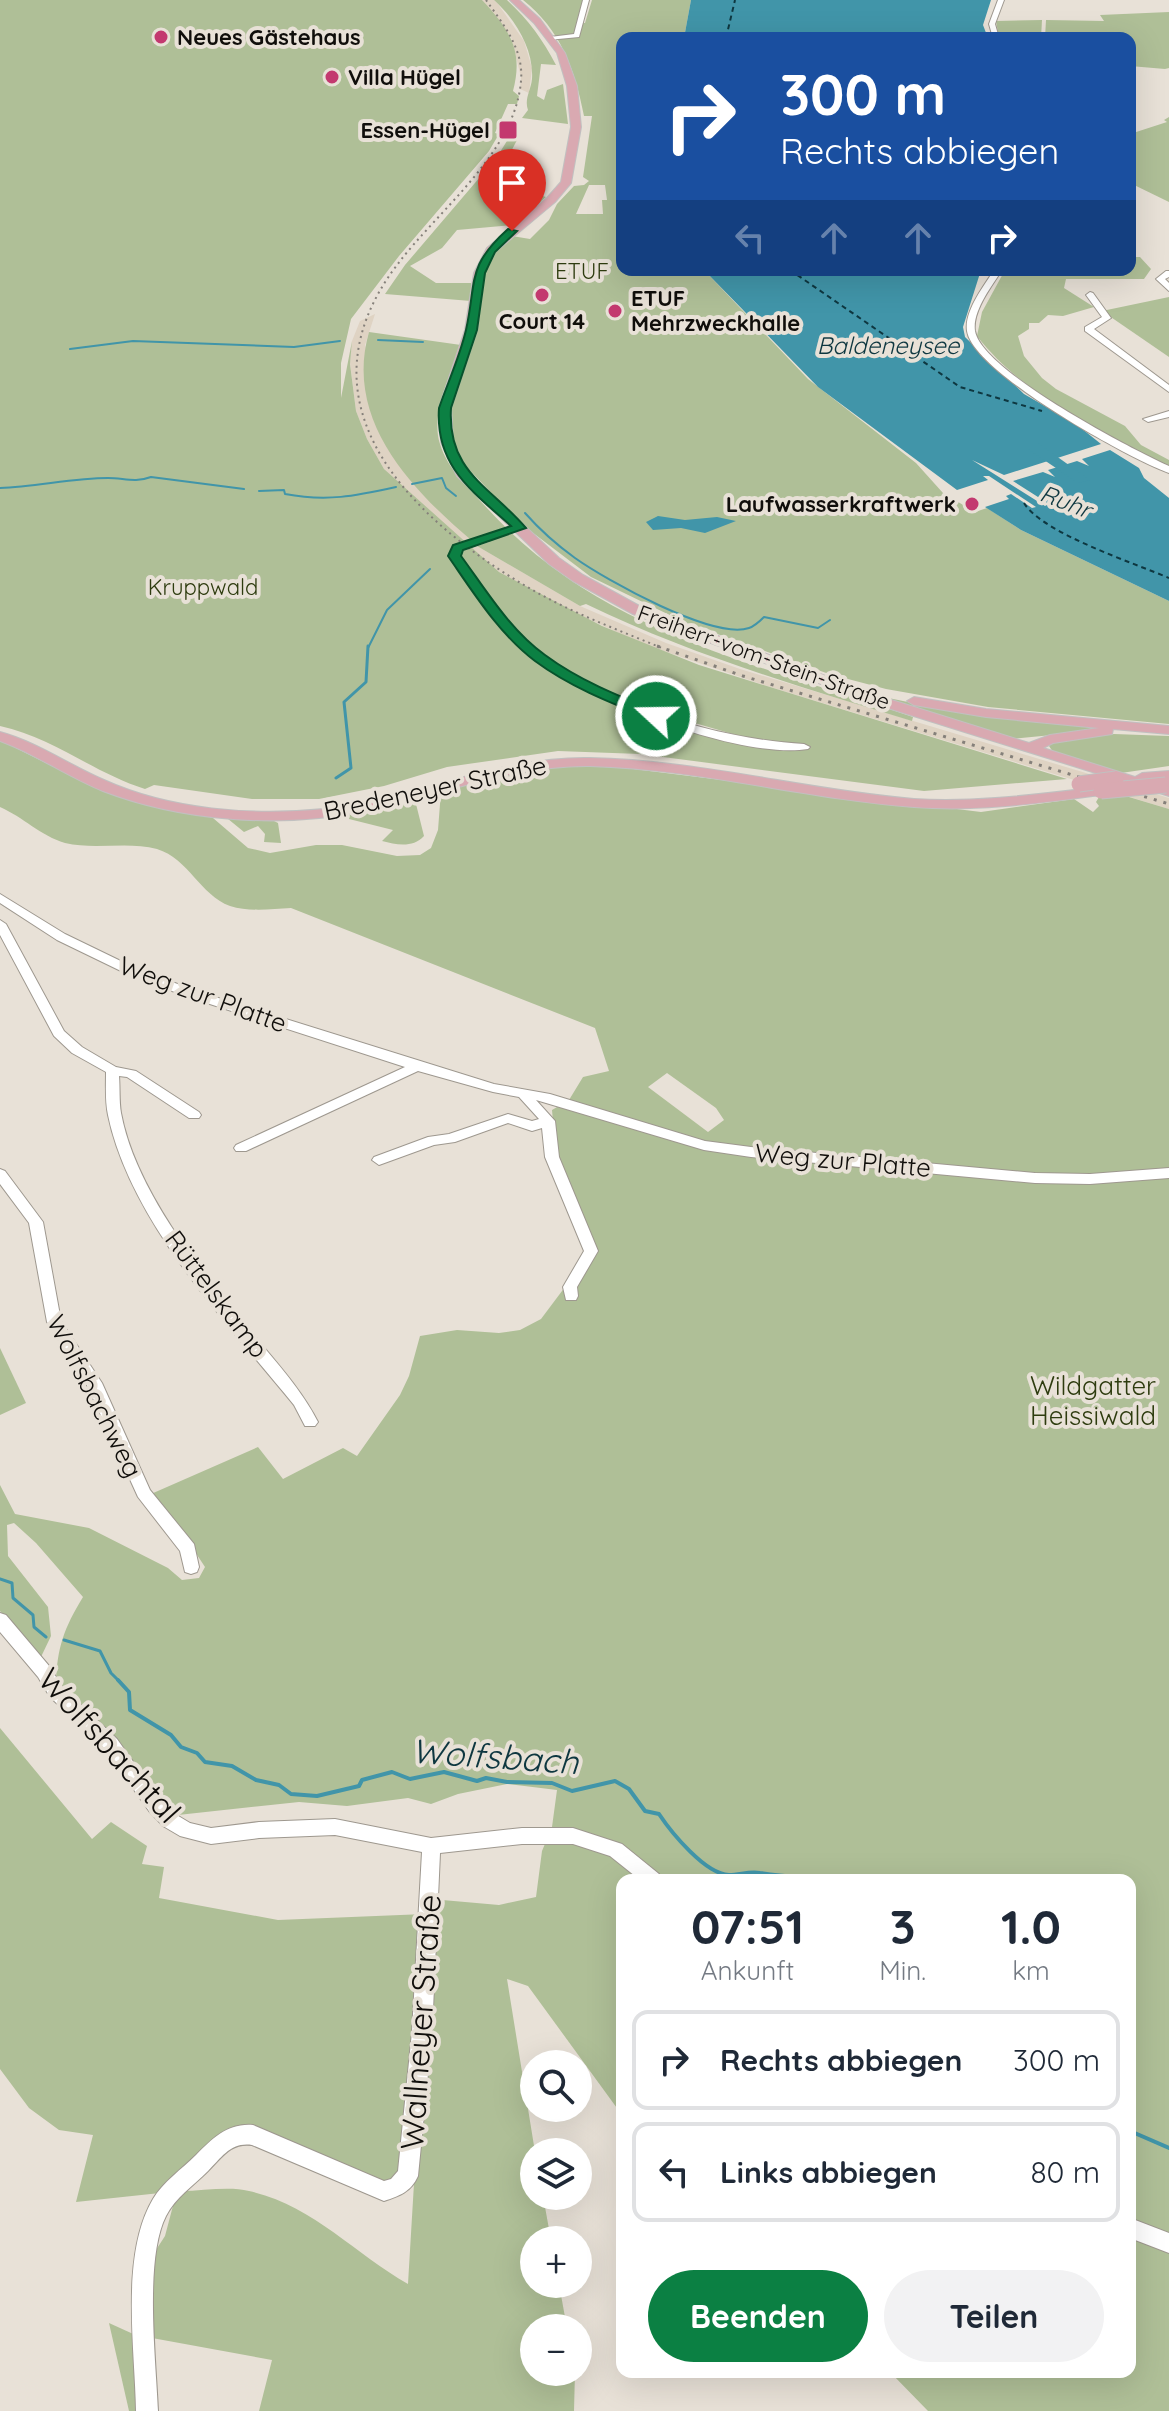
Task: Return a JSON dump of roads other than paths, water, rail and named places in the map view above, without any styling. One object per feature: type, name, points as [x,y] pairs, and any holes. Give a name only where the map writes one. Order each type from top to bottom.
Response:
[{"type":"main road","name":"Freiherr-vom-Stein-Straße","points":[[514,0],[561,53],[572,86],[576,127],[568,177],[559,193],[500,241],[479,273],[471,330],[445,408],[449,449],[461,473],[554,561],[610,597],[671,625],[1028,749],[1168,784]]},
{"type":"main road","points":[[818,678],[937,706],[1169,732]]},
{"type":"main road","name":"Bredeneyer Straße","points":[[0,729],[45,746],[120,785],[179,799],[244,806],[301,808],[350,802],[478,768],[557,756],[650,761],[914,795],[984,794],[1142,777],[1168,784]]},
{"type":"main road","points":[[1028,749],[1050,739],[1104,731],[1169,732]]},
{"type":"main road","name":"Bredeneyer Straße","points":[[0,736],[37,750],[113,790],[174,805],[254,813],[300,814],[356,808],[505,768],[558,762],[648,766],[935,804],[1005,803],[1168,784]]},
{"type":"street","points":[[552,40],[577,36],[586,0]]},
{"type":"street","points":[[994,32],[992,24],[1001,0]]},
{"type":"street","points":[[1169,273],[1160,279],[1169,288]]},
{"type":"street","points":[[995,276],[974,318],[971,333],[974,339],[1014,380],[1037,396],[1143,459],[1169,470]]},
{"type":"street","points":[[1090,295],[1107,318],[1088,329],[1169,389]]},
{"type":"street","points":[[1148,419],[1169,414]]},
{"type":"street","points":[[520,528],[458,548],[454,556],[508,628],[539,657],[596,691],[656,716],[759,745],[804,747]]},
{"type":"street","name":"Weg zur Platte","points":[[0,898],[61,937],[180,990],[417,1066],[523,1094],[550,1098],[704,1145],[751,1152],[1058,1179],[1169,1173]]},
{"type":"street","points":[[0,924],[59,1033],[77,1050],[112,1070],[131,1074],[194,1115]]},
{"type":"street","points":[[241,1148],[417,1066]]},
{"type":"street","name":"Rüttelskamp","points":[[112,1070],[111,1087],[118,1130],[127,1161],[178,1249],[300,1402],[310,1422]]},
{"type":"street","points":[[523,1094],[548,1121],[552,1157],[591,1251],[570,1287],[571,1296]]},
{"type":"street","points":[[379,1160],[508,1118],[532,1126],[548,1121]]},
{"type":"street","name":"Wolfsbachweg","points":[[0,1174],[36,1222],[54,1322],[94,1383],[144,1493],[188,1549],[191,1567]]},
{"type":"street","name":"Wolfsbachtal","points":[[0,1620],[44,1672],[56,1692],[111,1744],[155,1806],[169,1820],[186,1830],[211,1836],[259,1830],[335,1827],[431,1846],[522,1836],[573,1836],[616,1850],[646,1874]]},
{"type":"street","name":"Wallneyer Straße","points":[[147,2411],[146,2260],[151,2229],[161,2204],[227,2139],[237,2134],[253,2135],[384,2191],[397,2187],[408,2176],[422,2032],[431,1846]]},
{"type":"street","points":[[1136,2230],[1169,2243]]},
{"type":"water","points":[[691,0],[991,0],[983,25],[986,32],[685,32]]},
{"type":"water","name":"Baldeneysee","points":[[710,276],[979,276],[963,327],[965,337],[1024,394],[1076,424],[1101,444],[1004,475],[972,460],[1045,506],[1049,504],[1013,481],[1043,472],[1055,477],[1048,470],[1077,461],[1089,466],[1082,459],[1110,450],[1139,468],[1144,478],[1169,498],[1169,601],[1021,530],[985,507],[1009,499],[1006,496],[1011,494],[1032,508],[1036,507],[989,476],[983,476],[988,480],[957,490],[818,387]]},
{"type":"water","points":[[658,516],[685,520],[717,517],[736,521],[705,533],[681,528],[653,530],[646,522]]},
{"type":"waterway","points":[[378,340],[423,342]]},
{"type":"waterway","points":[[70,349],[133,341],[294,347],[340,341]]},
{"type":"waterway","name":"Ruhr","points":[[1030,444],[1083,480]]},
{"type":"waterway","points":[[0,488],[94,478],[135,480],[151,477],[244,489]]},
{"type":"waterway","points":[[412,484],[442,478],[446,488],[456,496]]},
{"type":"waterway","points":[[259,491],[284,490],[285,494],[328,498],[396,487]]},
{"type":"waterway","points":[[525,513],[555,543],[590,568],[686,617],[732,629],[749,628],[764,617],[818,628],[830,620]]},
{"type":"waterway","points":[[368,648],[387,610],[430,569]]},
{"type":"waterway","points":[[336,778],[351,768],[344,702],[366,682],[368,646]]},
{"type":"waterway","name":"Wolfsbach","points":[[0,1579],[12,1583],[13,1598],[33,1615],[34,1627],[46,1637]]},
{"type":"waterway","name":"Wolfsbach","points":[[64,1640],[100,1651],[118,1680]]},
{"type":"waterway","name":"Wolfsbach","points":[[118,1680],[129,1692],[130,1710],[171,1735],[181,1747],[197,1753],[205,1762],[232,1766],[256,1780],[279,1785],[291,1794],[317,1796],[359,1786],[362,1780],[392,1772],[410,1779],[444,1772],[477,1781],[486,1778],[507,1782],[552,1783],[572,1791],[615,1781],[629,1789],[645,1811],[659,1814],[699,1860],[724,1874]]},
{"type":"waterway","name":"Wolfsbach","points":[[742,1874],[766,1874]]},
{"type":"waterway","name":"Wolfsbach","points":[[1136,2134],[1169,2148]]},
{"type":"railway","points":[[486,0],[511,38],[519,58],[521,81],[516,107],[490,156],[397,265],[368,315],[357,363],[361,408],[378,450],[405,489],[440,525],[480,557],[540,594],[658,646]]},
{"type":"railway","points":[[658,646],[743,676],[1169,804]]},
{"type":"railway","points":[[658,646],[662,648]]},
{"type":"place","name":"Neues Gästehaus","points":[[161,37]]},
{"type":"place","name":"Villa Hügel","points":[[332,77]]},
{"type":"place","name":"Essen-Hügel","points":[[508,130]]},
{"type":"place","name":"Court 14","points":[[542,295]]},
{"type":"place","name":"ETUF Mehrzweckhalle","points":[[615,311]]},
{"type":"place","name":"Laufwasserkraftwerk","points":[[972,504]]},
{"type":"park label","name":"ETUF","points":[[582,271]]},
{"type":"park label","name":"Kruppwald","points":[[203,587]]},
{"type":"park label","name":"Wildgatter Heissiwald","points":[[1093,1400]]}]
